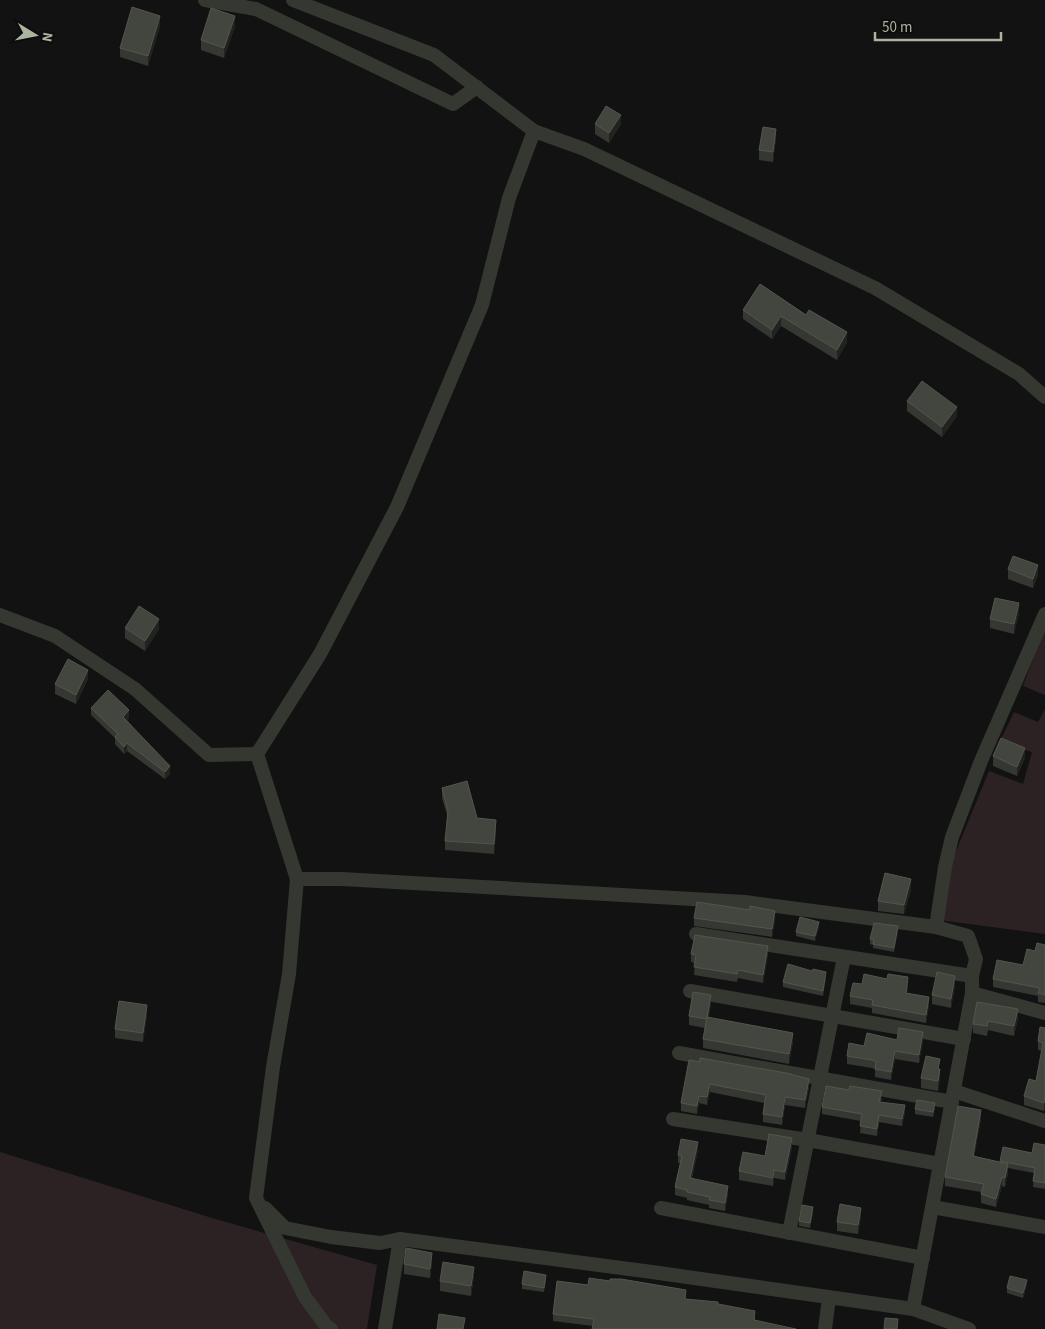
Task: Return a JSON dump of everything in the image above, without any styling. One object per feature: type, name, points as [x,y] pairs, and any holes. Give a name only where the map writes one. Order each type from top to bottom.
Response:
[{"type":"street","points":[[205,0],[256,9],[453,104],[477,87]]},
{"type":"street","points":[[293,0],[434,55],[534,131],[584,149],[875,288],[1018,374],[1045,397]]},
{"type":"street","points":[[331,1329],[327,1327],[306,1298],[256,1198],[289,974],[297,880],[258,754],[320,654],[397,506],[482,305],[508,198],[534,131]]},
{"type":"street","points":[[936,927],[945,867],[952,837],[981,761],[1045,614]]},
{"type":"street","points":[[0,615],[54,636],[127,683],[210,755],[258,754]]},
{"type":"street","points":[[297,880],[342,879],[745,902],[936,927],[968,936],[976,958],[972,976],[972,994],[913,1309]]},
{"type":"street","points":[[696,934],[972,976]]},
{"type":"street","points":[[789,1233],[844,957]]},
{"type":"street","points":[[690,991],[964,1039]]},
{"type":"street","points":[[972,994],[1045,1013]]},
{"type":"street","points":[[680,1053],[820,1078],[953,1096],[1045,1121]]},
{"type":"street","points":[[673,1119],[808,1140],[940,1164]]},
{"type":"street","points":[[256,1198],[285,1228],[331,1237],[380,1243],[400,1239],[913,1309],[969,1329]]},
{"type":"street","points":[[932,1207],[1045,1226]]},
{"type":"street","points":[[661,1208],[923,1258]]},
{"type":"street","points":[[385,1329],[400,1239]]},
{"type":"street","points":[[826,1329],[829,1298]]},
{"type":"shaded area","points":[[1045,627],[1045,695],[1023,686]]},
{"type":"shaded area","points":[[1045,709],[1045,934],[939,920],[950,866],[989,771],[1023,784],[1032,752],[999,743],[1014,712],[1038,722]]},
{"type":"shaded area","points":[[0,1152],[212,1218],[377,1265],[367,1329],[0,1329]]},
{"type":"building","points":[[132,7],[160,16],[148,56],[120,48]]},
{"type":"building","points":[[211,8],[235,16],[224,48],[201,40]]},
{"type":"building","points":[[606,106],[621,115],[609,133],[595,124]]},
{"type":"building","points":[[763,127],[776,129],[773,152],[759,150]]},
{"type":"building","points":[[760,284],[806,315],[809,310],[847,332],[837,350],[781,316],[772,330],[743,310]]},
{"type":"building","points":[[922,381],[957,407],[942,427],[907,401]]},
{"type":"building","points":[[1013,556],[1038,565],[1033,579],[1008,569]]},
{"type":"building","points":[[995,598],[1019,603],[1014,624],[990,619]]},
{"type":"building","points":[[139,606],[159,619],[145,641],[125,628]]},
{"type":"building","points":[[68,659],[88,670],[76,695],[55,684]]},
{"type":"building","points":[[108,690],[129,710],[123,717],[170,766],[165,772],[127,743],[124,747],[115,737],[118,734],[91,708]]},
{"type":"building","points":[[1001,738],[1025,748],[1017,767],[993,756]]},
{"type":"building","points":[[467,781],[477,818],[496,820],[494,844],[445,841],[448,811],[442,788]]},
{"type":"building","points":[[885,873],[911,879],[904,905],[878,901]]},
{"type":"building","points":[[697,902],[750,910],[750,906],[775,911],[772,929],[694,918]]},
{"type":"building","points":[[800,917],[819,922],[815,936],[796,932]]},
{"type":"building","points":[[874,923],[898,926],[894,948],[873,944],[874,940],[870,939]]},
{"type":"building","points":[[695,935],[768,946],[763,975],[738,970],[737,974],[694,967],[696,955],[691,954]]},
{"type":"building","points":[[1037,943],[1045,945],[1045,995],[1038,993],[1040,988],[993,979],[997,960],[1023,965],[1027,949],[1035,951]]},
{"type":"building","points":[[788,964],[812,971],[813,969],[826,972],[823,991],[783,982]]},
{"type":"building","points":[[937,972],[955,976],[951,999],[932,995]]},
{"type":"building","points":[[864,974],[887,979],[888,974],[908,977],[906,993],[929,997],[926,1015],[872,1005],[873,1000],[850,996],[853,983],[862,984]]},
{"type":"building","points":[[693,992],[711,995],[707,1019],[689,1016]]},
{"type":"building","points":[[119,1001],[147,1005],[143,1033],[115,1029]]},
{"type":"building","points":[[977,1002],[1018,1009],[1014,1026],[988,1021],[987,1026],[973,1024]]},
{"type":"building","points":[[707,1017],[793,1033],[789,1054],[703,1039]]},
{"type":"building","points":[[1040,1027],[1045,1028],[1044,1103],[1024,1096],[1029,1079],[1036,1081],[1043,1043],[1038,1041]]},
{"type":"building","points":[[899,1028],[923,1032],[919,1055],[895,1051],[891,1072],[875,1069],[876,1062],[872,1060],[847,1056],[849,1043],[864,1046],[867,1033],[897,1040]]},
{"type":"building","points":[[926,1056],[940,1059],[938,1081],[921,1078]]},
{"type":"building","points":[[700,1058],[786,1073],[809,1079],[805,1100],[785,1097],[782,1117],[763,1114],[766,1095],[710,1084],[707,1097],[699,1096],[697,1106],[681,1103],[689,1060],[700,1062]]},
{"type":"building","points":[[826,1086],[849,1090],[850,1086],[882,1091],[879,1102],[905,1105],[902,1119],[879,1115],[877,1129],[860,1126],[862,1114],[822,1107]]},
{"type":"building","points":[[917,1100],[935,1103],[933,1112],[915,1109]]},
{"type":"building","points":[[958,1106],[981,1110],[973,1156],[1008,1164],[1005,1178],[1002,1177],[996,1199],[981,1194],[984,1184],[945,1177]]},
{"type":"building","points":[[769,1134],[792,1138],[785,1172],[774,1170],[773,1178],[739,1171],[743,1152],[765,1156]]},
{"type":"building","points":[[681,1139],[698,1142],[690,1178],[728,1186],[725,1203],[709,1200],[710,1197],[687,1192],[687,1190],[675,1187],[682,1156],[678,1155]]},
{"type":"building","points":[[1034,1143],[1045,1145],[1045,1183],[1033,1181],[1035,1168],[1000,1161],[1003,1147],[1032,1153]]},
{"type":"building","points":[[840,1204],[861,1208],[858,1225],[837,1222]]},
{"type":"building","points":[[802,1205],[813,1207],[810,1223],[799,1221]]},
{"type":"building","points":[[406,1248],[432,1253],[430,1269],[404,1264]]},
{"type":"building","points":[[443,1262],[474,1267],[471,1286],[440,1281]]},
{"type":"building","points":[[524,1271],[546,1275],[544,1288],[522,1284]]},
{"type":"building","points":[[1010,1276],[1027,1280],[1023,1293],[1007,1288]]},
{"type":"building","points":[[589,1278],[610,1281],[610,1279],[621,1279],[686,1290],[685,1299],[718,1302],[718,1304],[755,1311],[754,1320],[796,1329],[592,1329],[594,1319],[553,1314],[557,1281],[588,1285]]},
{"type":"building","points":[[439,1314],[465,1318],[463,1329],[437,1329]]},
{"type":"building","points":[[885,1318],[898,1319],[897,1329],[884,1329]]}]
